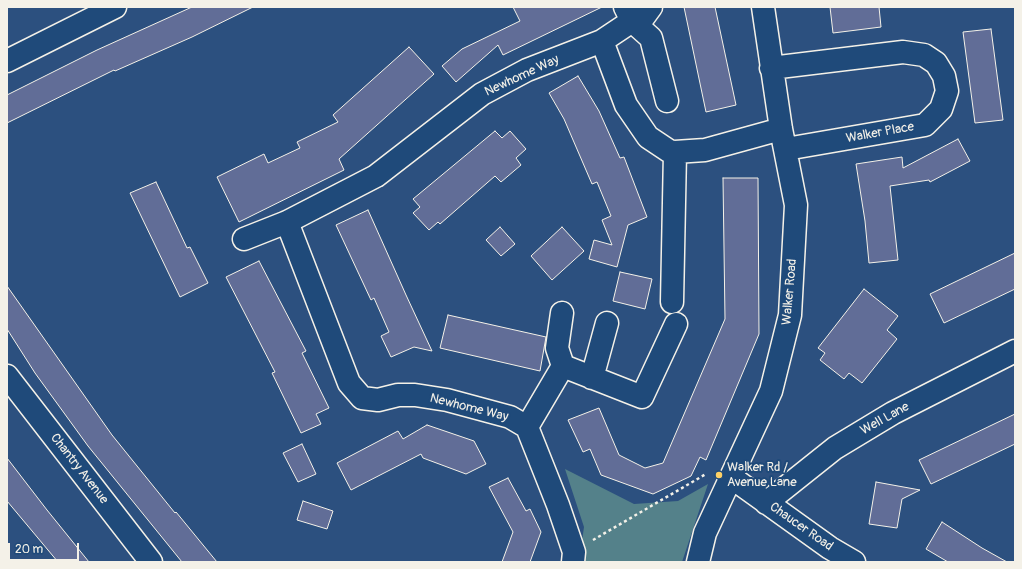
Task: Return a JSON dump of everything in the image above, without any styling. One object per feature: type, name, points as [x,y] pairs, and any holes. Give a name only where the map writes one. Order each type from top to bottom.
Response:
[{"type":"street","name":"Newhome Way","points":[[244,239],[287,222],[376,176],[482,94],[527,70],[602,41],[628,14],[643,18],[651,7]]},
{"type":"street","name":"Walker Road","points":[[698,562],[705,533],[771,391],[790,315],[796,205],[771,68],[763,7]]},
{"type":"street","points":[[8,56],[113,8]]},
{"type":"street","points":[[628,14],[651,38],[667,101]]},
{"type":"street","points":[[602,41],[626,105],[648,137],[669,151],[705,150],[784,139]]},
{"type":"street","name":"Walker Place","points":[[771,68],[903,52],[924,55],[936,64],[944,76],[947,91],[941,109],[925,125],[784,139]]},
{"type":"street","points":[[672,302],[675,152]]},
{"type":"street","name":"Newhome Way","points":[[287,222],[349,384],[362,398],[378,400],[398,395],[415,395],[447,400],[510,417],[526,427]]},
{"type":"street","points":[[562,313],[557,348],[563,366],[642,397],[676,324]]},
{"type":"street","points":[[592,378],[607,323]]},
{"type":"street","name":"Well Lane","points":[[766,503],[835,448],[893,413],[1015,352]]},
{"type":"street","points":[[563,366],[526,427],[558,505],[573,557]]},
{"type":"street","name":"Chantry Avenue","points":[[7,376],[152,562]]},
{"type":"street","name":"Chaucer Road","points":[[731,476],[766,503],[830,548],[854,562]]},
{"type":"path","points":[[573,557],[717,466],[731,476]]},
{"type":"green space","points":[[565,469],[634,504],[678,501],[708,484],[682,562],[579,562],[584,527]]},
{"type":"building","points":[[192,7],[253,7],[192,37],[115,71],[114,70],[7,123],[7,95],[97,50]]},
{"type":"building","points":[[513,7],[602,7],[503,55],[498,45],[456,82],[442,66],[462,49],[520,21]]},
{"type":"building","points":[[684,7],[715,7],[736,105],[706,112]]},
{"type":"building","points":[[830,7],[879,7],[881,27],[833,33]]},
{"type":"building","points":[[991,29],[1003,120],[975,123],[963,32]]},
{"type":"building","points":[[409,47],[434,74],[339,159],[344,170],[239,222],[217,177],[264,154],[268,163],[300,148],[297,142],[338,122],[333,115]]},
{"type":"building","points":[[578,76],[599,111],[620,158],[624,157],[647,217],[628,225],[617,267],[589,259],[594,240],[612,245],[602,220],[611,216],[597,182],[592,184],[564,119],[549,93]]},
{"type":"building","points":[[495,131],[502,138],[510,131],[526,149],[516,158],[521,165],[501,182],[495,176],[440,224],[438,222],[429,230],[413,213],[420,207],[413,199]]},
{"type":"building","points":[[958,139],[970,161],[930,182],[929,180],[890,186],[898,260],[869,263],[865,221],[856,164],[902,157],[903,168]]},
{"type":"building","points":[[723,178],[758,178],[759,334],[706,460],[700,457],[691,476],[653,494],[601,475],[590,449],[583,452],[568,420],[599,408],[619,455],[645,468],[663,463],[725,319]]},
{"type":"building","points":[[156,182],[187,248],[190,247],[208,283],[180,297],[130,193]]},
{"type":"building","points":[[368,210],[432,351],[414,347],[391,357],[381,336],[389,332],[374,298],[371,300],[336,225]]},
{"type":"building","points":[[500,227],[515,244],[501,256],[486,240]]},
{"type":"building","points":[[562,227],[584,251],[552,280],[531,256]]},
{"type":"building","points":[[1015,253],[1015,289],[944,323],[930,294]]},
{"type":"building","points":[[259,261],[306,351],[302,353],[329,408],[316,414],[321,424],[301,433],[272,373],[275,372],[226,277]]},
{"type":"building","points":[[620,272],[652,279],[645,309],[613,301]]},
{"type":"building","points":[[7,286],[112,435],[217,562],[182,562],[88,446],[35,373],[7,329]]},
{"type":"building","points":[[864,289],[898,316],[887,330],[897,339],[862,383],[849,373],[844,379],[820,360],[825,353],[818,348]]},
{"type":"building","points":[[448,315],[546,337],[540,371],[440,348]]},
{"type":"building","points":[[1015,414],[1015,444],[931,484],[919,460]]},
{"type":"building","points":[[427,425],[474,441],[486,464],[466,474],[423,458],[421,454],[351,490],[337,463],[398,431],[403,439]]},
{"type":"building","points":[[302,444],[316,474],[298,482],[283,453]]},
{"type":"building","points":[[7,458],[89,562],[58,562],[7,501]]},
{"type":"building","points":[[508,478],[526,511],[530,509],[541,532],[530,562],[502,562],[513,532],[489,487]]},
{"type":"building","points":[[876,482],[920,490],[902,499],[897,528],[869,524]]},
{"type":"building","points":[[303,501],[333,511],[327,529],[297,520]]},
{"type":"building","points":[[942,522],[1007,562],[948,562],[926,549]]},
{"type":"place","name":"Walker Rd / Avenue Lane","points":[[719,475]]}]
